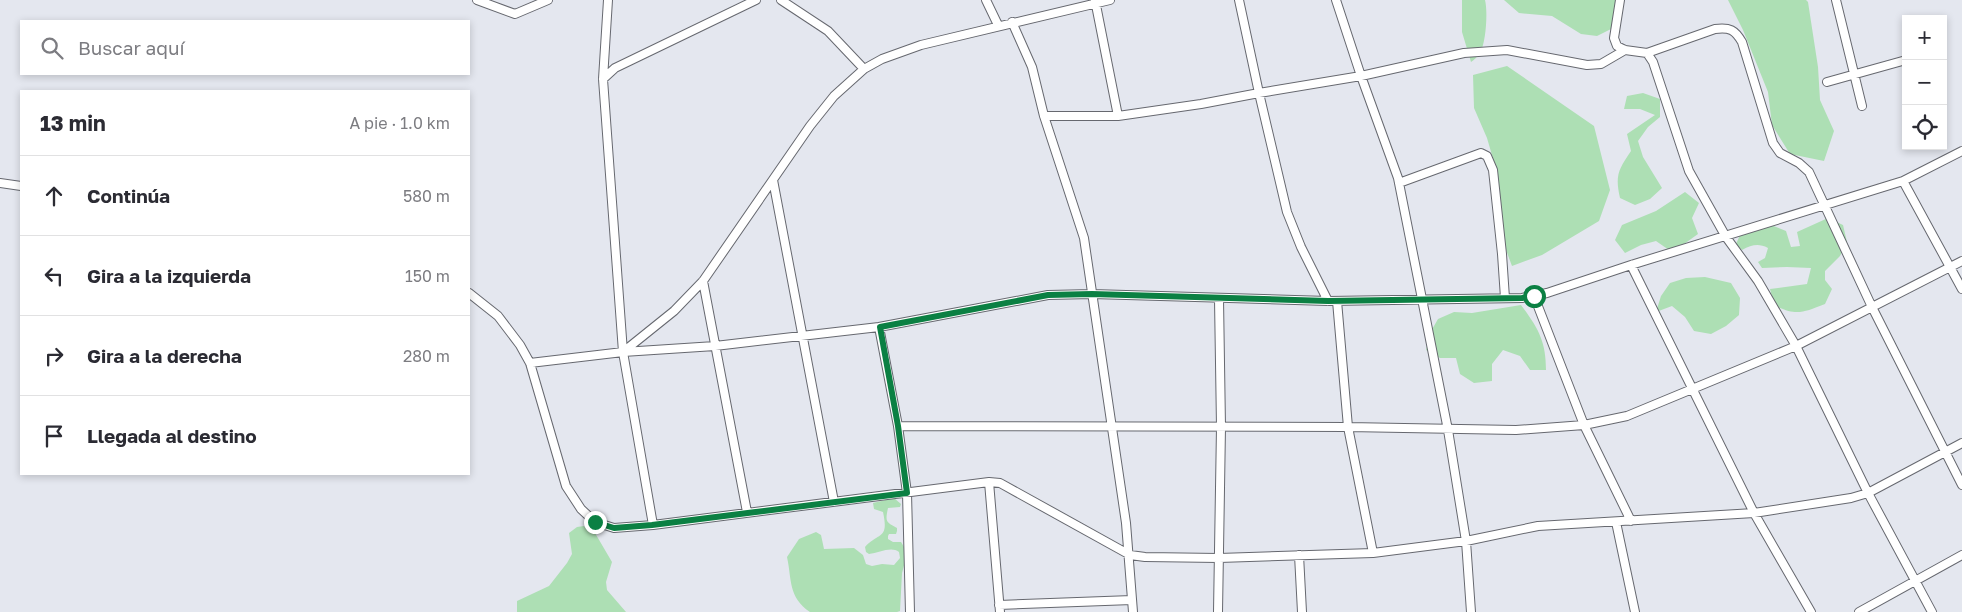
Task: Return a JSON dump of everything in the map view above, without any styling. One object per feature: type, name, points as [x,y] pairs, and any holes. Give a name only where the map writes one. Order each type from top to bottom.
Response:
[{"type":"street","points":[[477,0],[515,14],[548,0]]},
{"type":"street","points":[[608,0],[604,78],[623,352],[652,525]]},
{"type":"street","points":[[604,78],[615,68],[756,0]]},
{"type":"street","points":[[781,0],[828,31],[864,69]]},
{"type":"street","points":[[986,0],[998,25]]},
{"type":"street","points":[[623,352],[674,311],[702,281],[816,119],[834,96],[864,69],[882,59],[921,45],[1096,1],[1110,0]]},
{"type":"street","points":[[1240,0],[1287,212],[1301,246],[1328,301]]},
{"type":"street","points":[[1336,0],[1399,183],[1448,430],[1466,541],[1471,612]]},
{"type":"street","points":[[1620,0],[1614,38],[1617,46],[1625,50],[1647,53],[1715,29],[1726,27],[1736,32],[1742,42],[1772,143],[1780,153],[1799,163],[1809,172],[1872,307],[1962,485]]},
{"type":"street","points":[[1836,0],[1862,106]]},
{"type":"street","points":[[1096,1],[1118,116]]},
{"type":"street","points":[[1012,22],[1032,67],[1044,116],[1084,238],[1130,555],[1133,612]]},
{"type":"street","points":[[1044,116],[1118,116],[1201,104],[1259,92],[1361,76],[1464,53],[1507,50],[1587,65],[1600,64],[1625,50]]},
{"type":"street","points":[[1647,53],[1653,62],[1689,171],[1726,237],[1758,281],[1796,346],[1868,493],[1932,612]]},
{"type":"street","points":[[1826,82],[1902,61]]},
{"type":"street","points":[[530,363],[623,352],[715,346],[880,327],[1024,298],[1048,295],[1092,294],[1328,301],[1534,296],[1903,182],[1962,151]]},
{"type":"street","points":[[1399,183],[1481,154],[1487,156],[1493,170],[1505,298]]},
{"type":"street","points":[[773,180],[834,502]]},
{"type":"street","points":[[1903,182],[1962,289]]},
{"type":"street","points":[[0,183],[20,186]]},
{"type":"street","points":[[898,426],[1348,427],[1516,430],[1584,425],[1627,416],[1796,346],[1962,261]]},
{"type":"street","points":[[1631,265],[1691,390],[1754,513],[1811,612]]},
{"type":"street","points":[[702,281],[747,512]]},
{"type":"street","points":[[470,294],[498,316],[520,345],[530,363],[566,486],[581,509],[595,522],[614,528],[652,525],[989,482],[1000,483],[1130,555],[1219,558],[1373,553],[1466,541],[1538,526],[1754,513],[1851,498],[1868,493],[1962,443]]},
{"type":"street","points":[[1534,296],[1584,425],[1631,521]]},
{"type":"street","points":[[1218,612],[1221,428],[1219,299]]},
{"type":"street","points":[[1337,301],[1348,427],[1373,553]]},
{"type":"street","points":[[880,327],[898,426],[907,493],[910,612]]},
{"type":"street","points":[[989,482],[1000,609],[1132,600]]},
{"type":"street","points":[[1616,522],[1636,612]]},
{"type":"street","points":[[1299,554],[1302,612]]},
{"type":"street","points":[[1859,612],[1962,555]]},
{"type":"green space","points":[[1462,0],[1485,0],[1486,5],[1484,42],[1480,53],[1471,62],[1462,32]]},
{"type":"green space","points":[[1504,0],[1615,0],[1618,13],[1613,28],[1597,36],[1581,34],[1552,16],[1519,13]]},
{"type":"green space","points":[[1728,0],[1806,0],[1808,2],[1818,67],[1820,100],[1834,131],[1824,161],[1790,154],[1772,125],[1768,92],[1743,30]]},
{"type":"green space","points":[[1507,66],[1594,126],[1610,190],[1599,221],[1542,255],[1512,266],[1500,234],[1496,169],[1487,138],[1474,108],[1473,75]]},
{"type":"green space","points":[[1643,93],[1660,99],[1660,117],[1648,127],[1638,141],[1643,157],[1662,188],[1650,199],[1635,205],[1620,198],[1618,178],[1620,168],[1631,151],[1627,134],[1655,115],[1640,109],[1624,109],[1627,96]]},
{"type":"green space","points":[[1685,192],[1699,203],[1692,218],[1698,234],[1684,244],[1669,250],[1656,241],[1641,245],[1625,253],[1615,240],[1622,225],[1656,211]]},
{"type":"green space","points":[[1828,218],[1843,225],[1847,242],[1840,256],[1825,271],[1825,280],[1832,289],[1825,304],[1799,312],[1788,311],[1774,305],[1770,289],[1807,284],[1811,268],[1762,268],[1758,262],[1765,258],[1768,248],[1755,245],[1742,250],[1736,244],[1740,235],[1771,225],[1786,231],[1791,247],[1800,246],[1797,232]]},
{"type":"green space","points":[[1705,277],[1731,283],[1740,298],[1739,315],[1726,326],[1711,334],[1694,331],[1685,317],[1672,306],[1656,312],[1661,296],[1670,283],[1686,278]]},
{"type":"green space","points":[[1521,305],[1540,335],[1546,360],[1546,370],[1530,370],[1520,356],[1503,350],[1492,364],[1492,381],[1474,383],[1460,374],[1456,358],[1440,358],[1426,350],[1430,333],[1438,319],[1454,312],[1472,313]]},
{"type":"green space","points":[[894,498],[901,504],[900,507],[888,508],[887,521],[897,528],[897,531],[896,534],[889,534],[888,539],[893,542],[901,542],[906,550],[902,573],[900,611],[810,612],[794,594],[787,557],[799,539],[816,532],[821,535],[824,549],[854,548],[863,555],[866,564],[872,566],[882,564],[894,565],[900,558],[899,552],[896,550],[869,554],[866,552],[865,547],[882,534],[885,527],[883,512],[874,509],[873,503]]},
{"type":"green space","points":[[584,526],[595,533],[612,562],[606,582],[607,590],[626,612],[517,612],[517,601],[549,586],[567,563],[572,554],[569,533],[577,527]]},
{"type":"route","points":[[595,522],[614,528],[652,525],[907,493],[898,426],[880,327],[1024,298],[1048,295],[1092,294],[1328,301],[1522,298],[1534,296]]}]
